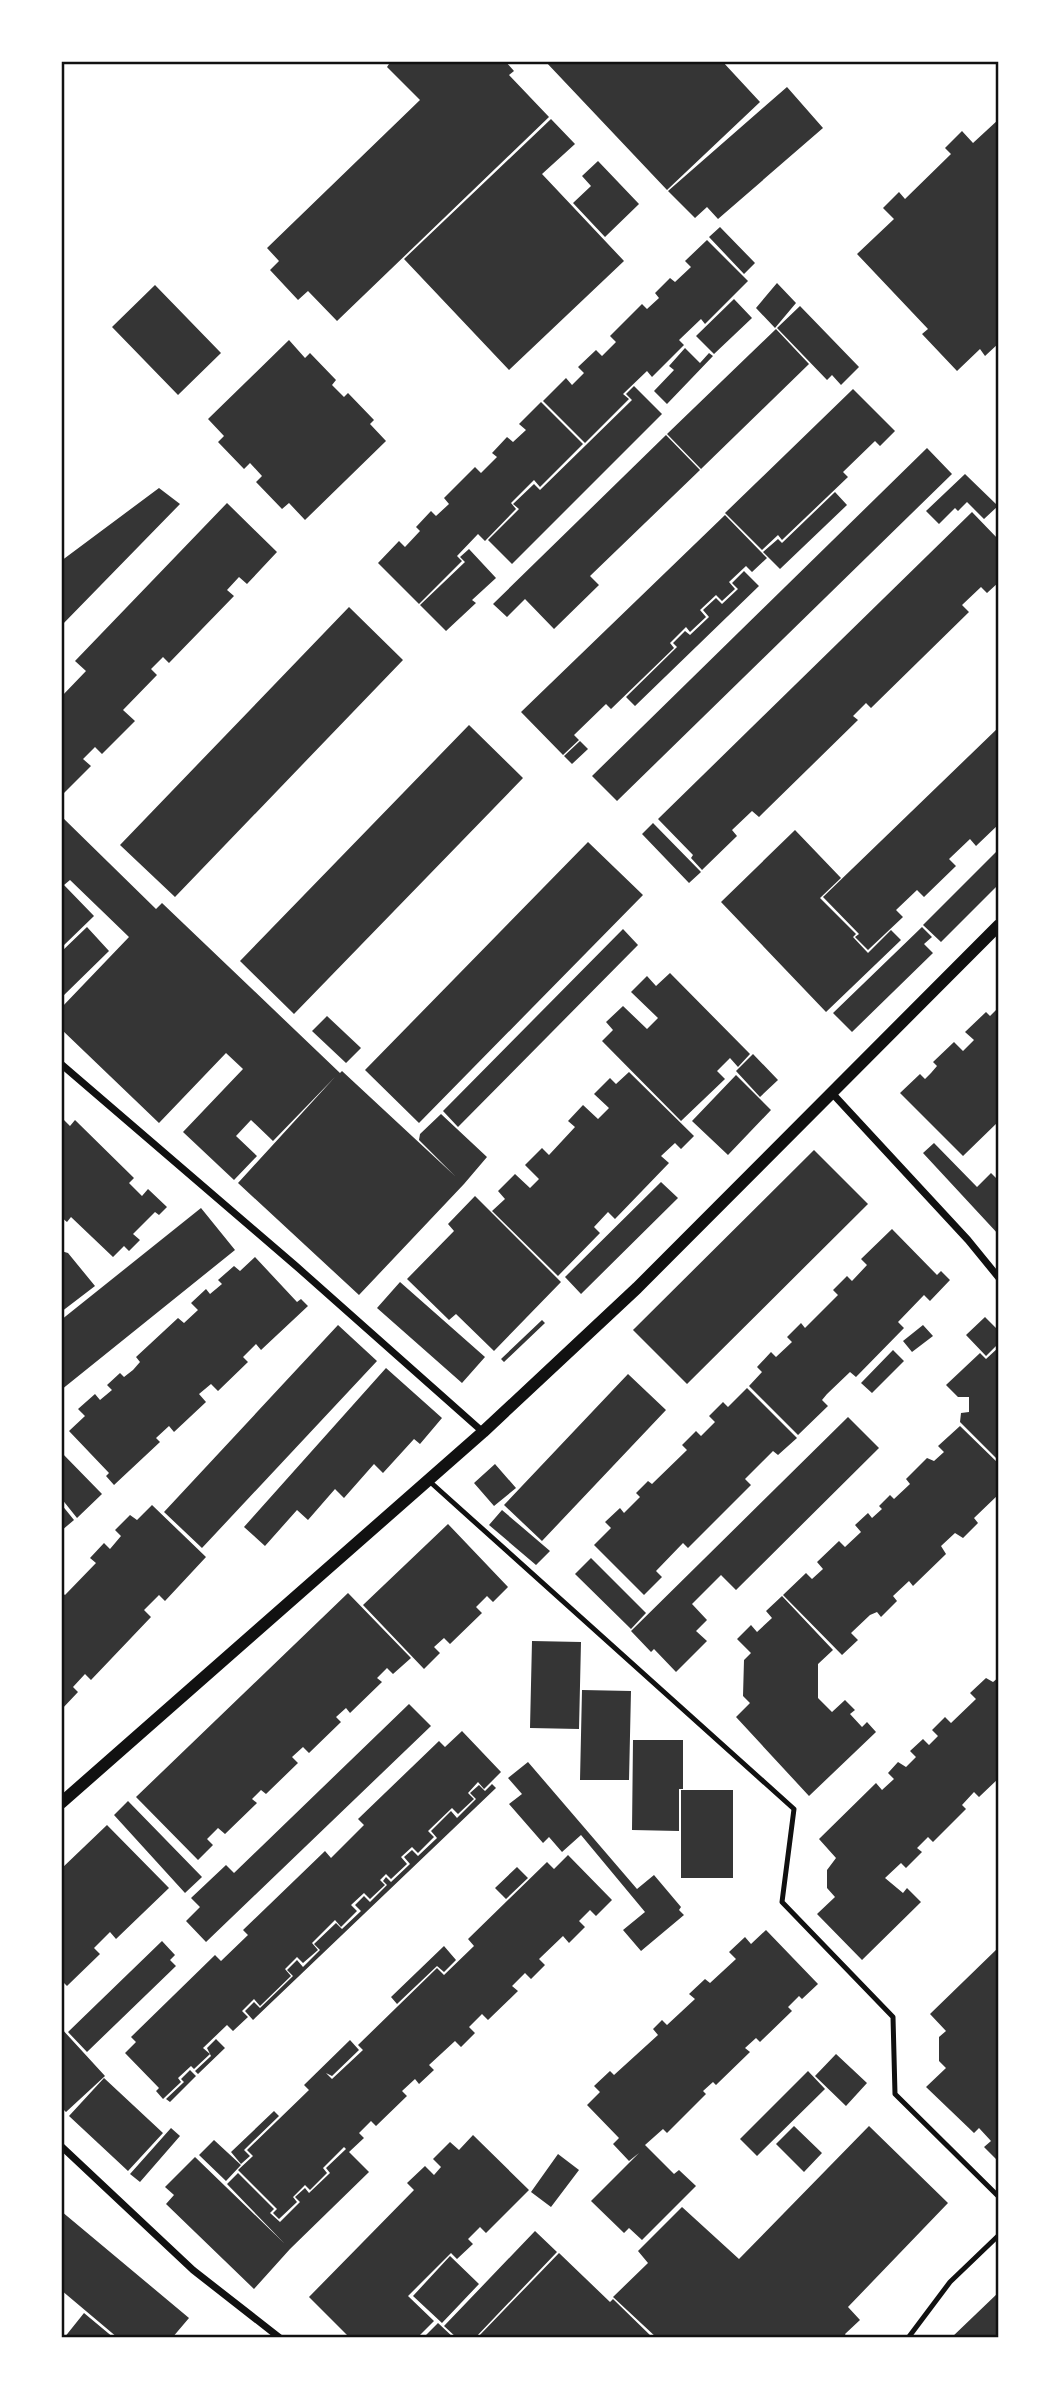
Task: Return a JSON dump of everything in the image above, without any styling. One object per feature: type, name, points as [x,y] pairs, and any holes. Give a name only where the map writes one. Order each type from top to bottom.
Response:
[{"type":"street","points":[[61,1803],[483,1432],[637,1288],[999,925]]},
{"type":"street","points":[[61,1064],[296,1266],[483,1432]]},
{"type":"street","points":[[831,1092],[968,1240],[999,1278]]},
{"type":"street","points":[[61,2146],[193,2270],[280,2338]]},
{"type":"lane","points":[[428,1480],[794,1809],[782,1902],[893,2017],[895,2094],[999,2197]]},
{"type":"lane","points":[[908,2338],[950,2282],[999,2235]]},
{"type":"building","points":[[391,61],[505,61],[514,71],[509,75],[549,117],[337,321],[308,291],[298,300],[270,270],[279,261],[267,248],[420,100],[387,67]]},
{"type":"building","points":[[545,61],[722,61],[760,102],[667,190]]},
{"type":"building","points":[[787,87],[823,128],[718,219],[707,207],[695,218],[668,191]]},
{"type":"building","points":[[551,119],[575,144],[542,174],[624,261],[509,370],[404,259]]},
{"type":"building","points":[[999,119],[999,343],[985,356],[980,349],[957,371],[922,334],[928,329],[857,254],[894,219],[883,208],[899,192],[905,199],[951,154],[945,148],[962,131],[973,143]]},
{"type":"building","points":[[598,161],[639,204],[605,237],[573,203],[591,186],[582,176]]},
{"type":"building","points":[[720,227],[755,263],[744,274],[709,237]]},
{"type":"building","points":[[707,240],[748,281],[705,324],[701,319],[679,340],[684,345],[652,377],[647,371],[623,394],[629,399],[585,443],[543,401],[566,378],[572,385],[584,373],[578,367],[596,350],[602,356],[616,342],[610,336],[642,304],[647,309],[659,298],[655,293],[670,278],[675,282],[691,267],[685,261]]},
{"type":"building","points":[[777,283],[796,303],[775,328],[756,308]]},
{"type":"building","points":[[155,285],[221,353],[178,395],[112,327]]},
{"type":"building","points":[[734,299],[752,318],[714,354],[696,336]]},
{"type":"building","points":[[800,306],[859,367],[841,385],[832,375],[827,380],[777,328]]},
{"type":"building","points":[[776,329],[809,364],[701,469],[667,434]]},
{"type":"building","points":[[289,340],[305,358],[310,353],[336,380],[332,385],[344,397],[348,393],[374,420],[370,424],[386,441],[305,520],[289,503],[282,509],[256,482],[262,476],[250,463],[244,469],[218,442],[224,436],[208,419]]},
{"type":"building","points":[[685,348],[700,363],[709,353],[713,356],[667,404],[654,391],[674,370],[669,366]]},
{"type":"building","points":[[634,386],[662,414],[512,564],[488,540],[519,509],[513,504],[534,484],[540,490],[632,400],[626,394]]},
{"type":"building","points":[[853,389],[895,431],[880,446],[875,441],[843,472],[848,477],[782,540],[778,535],[762,550],[725,513]]},
{"type":"building","points":[[541,402],[583,444],[540,487],[534,480],[511,503],[516,509],[485,541],[478,534],[457,556],[462,561],[419,604],[378,563],[399,541],[405,547],[420,531],[416,527],[431,511],[436,516],[449,504],[444,498],[475,467],[481,473],[497,457],[492,453],[507,437],[513,442],[526,430],[519,424]]},
{"type":"building","points":[[666,435],[700,470],[590,576],[599,585],[554,629],[525,599],[507,617],[493,604]]},
{"type":"building","points":[[927,448],[952,474],[617,801],[592,776]]},
{"type":"building","points":[[965,474],[998,506],[984,519],[967,502],[958,511],[955,508],[939,524],[926,511]]},
{"type":"building","points":[[159,488],[180,504],[61,626],[61,561]]},
{"type":"building","points":[[835,492],[847,505],[780,569],[763,552],[778,539],[782,543]]},
{"type":"building","points":[[227,503],[277,552],[247,584],[239,577],[227,590],[234,596],[169,663],[163,657],[151,669],[157,675],[123,710],[135,721],[102,754],[95,747],[83,759],[91,766],[61,796],[61,697],[86,671],[75,661]]},
{"type":"building","points":[[972,512],[999,540],[999,582],[987,593],[981,587],[962,605],[969,612],[871,708],[866,703],[853,716],[858,720],[759,817],[752,811],[732,830],[737,836],[702,870],[691,858],[693,855],[658,819]]},
{"type":"building","points":[[725,515],[767,558],[752,572],[746,566],[729,582],[735,589],[722,601],[716,595],[700,610],[706,617],[690,632],[686,627],[670,643],[674,648],[611,709],[606,704],[574,735],[579,740],[563,755],[521,712]]},
{"type":"building","points":[[469,549],[496,578],[472,600],[476,603],[446,631],[420,605],[465,562],[460,557]]},
{"type":"building","points":[[744,571],[759,586],[635,706],[626,697],[677,647],[673,643],[685,631],[690,635],[709,617],[703,610],[716,598],[722,604],[738,589],[732,583]]},
{"type":"building","points":[[349,607],[403,660],[175,897],[120,845]]},
{"type":"building","points":[[469,725],[523,778],[294,1014],[240,961]]},
{"type":"building","points":[[999,727],[999,824],[976,846],[970,839],[949,859],[956,866],[924,897],[917,890],[896,910],[903,917],[868,950],[855,937],[859,934],[823,897]]},
{"type":"building","points":[[580,741],[588,749],[572,764],[564,756]]},
{"type":"building","points":[[61,816],[156,909],[162,903],[340,1073],[342,1071],[455,1176],[419,1140],[420,1134],[441,1114],[487,1157],[359,1295],[238,1183],[335,1077],[273,1141],[251,1120],[236,1136],[257,1156],[234,1180],[183,1132],[243,1069],[226,1053],[159,1123],[61,1029],[61,1008],[129,937],[70,880],[64,885],[94,916],[61,948]]},
{"type":"building","points":[[653,823],[701,872],[689,883],[642,834]]},
{"type":"building","points":[[795,830],[841,878],[820,898],[856,934],[853,937],[868,953],[891,930],[901,940],[826,1012],[721,902]]},
{"type":"building","points":[[588,842],[643,895],[419,1123],[365,1070]]},
{"type":"building","points":[[999,849],[999,884],[941,942],[923,925]]},
{"type":"building","points":[[87,927],[109,951],[61,998],[61,952]]},
{"type":"building","points":[[922,927],[932,937],[924,944],[933,953],[852,1032],[833,1013]]},
{"type":"building","points":[[623,929],[638,945],[458,1127],[443,1111]]},
{"type":"building","points":[[670,973],[750,1054],[738,1067],[730,1058],[717,1071],[725,1079],[681,1121],[602,1041],[613,1030],[606,1022],[623,1006],[647,1029],[658,1018],[631,992],[647,976],[656,986]]},
{"type":"building","points":[[999,1007],[999,1121],[963,1156],[900,1093],[920,1074],[925,1079],[937,1066],[933,1062],[954,1042],[963,1051],[974,1040],[965,1032],[986,1012],[990,1016]]},
{"type":"building","points":[[327,1016],[361,1048],[346,1063],[312,1031]]},
{"type":"building","points":[[753,1054],[778,1080],[760,1097],[736,1071]]},
{"type":"building","points":[[629,1072],[694,1136],[681,1149],[675,1143],[661,1156],[669,1163],[615,1219],[608,1212],[594,1227],[600,1233],[558,1276],[492,1211],[505,1199],[498,1191],[515,1174],[530,1188],[539,1179],[525,1165],[542,1148],[549,1155],[575,1127],[568,1121],[583,1105],[598,1119],[609,1108],[594,1094],[610,1078],[616,1084]]},
{"type":"building","points":[[736,1075],[771,1110],[728,1155],[692,1121]]},
{"type":"building","points":[[61,1117],[70,1126],[75,1120],[134,1178],[129,1183],[142,1196],[148,1189],[167,1207],[159,1215],[155,1212],[133,1234],[140,1240],[129,1251],[124,1246],[113,1257],[71,1217],[67,1222],[61,1217]]},
{"type":"building","points":[[934,1143],[977,1187],[991,1173],[999,1181],[999,1235],[923,1153]]},
{"type":"building","points":[[814,1150],[868,1204],[687,1384],[633,1330]]},
{"type":"building","points":[[661,1182],[678,1198],[581,1294],[565,1277]]},
{"type":"building","points":[[475,1196],[561,1282],[494,1351],[456,1314],[449,1320],[407,1279],[454,1231],[448,1224]]},
{"type":"building","points":[[201,1208],[235,1250],[61,1390],[61,1320]]},
{"type":"building","points":[[892,1229],[937,1275],[941,1271],[950,1280],[930,1301],[924,1295],[898,1322],[904,1328],[856,1377],[850,1372],[827,1394],[822,1400],[828,1406],[798,1435],[749,1386],[762,1372],[757,1367],[771,1352],[776,1357],[792,1342],[787,1337],[801,1323],[805,1328],[838,1295],[833,1290],[847,1276],[852,1281],[867,1265],[861,1259]]},
{"type":"building","points":[[61,1251],[68,1253],[95,1286],[61,1312]]},
{"type":"building","points":[[255,1257],[297,1302],[301,1299],[308,1306],[261,1350],[256,1344],[243,1357],[248,1362],[218,1391],[211,1384],[199,1394],[206,1402],[174,1432],[169,1426],[156,1438],[160,1442],[114,1485],[106,1476],[109,1473],[69,1431],[85,1416],[78,1409],[95,1394],[100,1400],[112,1390],[107,1385],[120,1373],[124,1377],[133,1370],[140,1362],[136,1357],[178,1318],[184,1323],[198,1310],[191,1303],[206,1289],[210,1294],[222,1284],[218,1280],[234,1266],[240,1271]]},
{"type":"building","points":[[400,1282],[485,1357],[462,1383],[377,1308]]},
{"type":"building","points":[[985,1317],[999,1331],[999,1343],[986,1356],[966,1335]]},
{"type":"building","points":[[542,1320],[545,1323],[504,1362],[501,1359]]},
{"type":"building","points":[[338,1325],[377,1361],[202,1548],[164,1512]]},
{"type":"building","points":[[923,1325],[933,1336],[912,1352],[903,1341]]},
{"type":"building","points":[[999,1347],[999,1461],[960,1422],[961,1413],[969,1412],[969,1397],[958,1397],[946,1385],[980,1353],[986,1359]]},
{"type":"building","points":[[893,1350],[904,1361],[872,1393],[861,1383]]},
{"type":"building","points":[[386,1368],[442,1418],[420,1444],[414,1439],[383,1473],[374,1464],[344,1498],[335,1489],[308,1520],[297,1510],[265,1546],[244,1527]]},
{"type":"building","points":[[628,1374],[666,1410],[542,1541],[504,1505]]},
{"type":"building","points":[[747,1388],[797,1438],[778,1455],[773,1451],[745,1479],[751,1485],[688,1548],[683,1543],[656,1571],[662,1577],[644,1595],[594,1545],[611,1528],[605,1522],[620,1508],[624,1513],[640,1497],[636,1493],[648,1481],[652,1484],[687,1450],[682,1445],[696,1431],[701,1436],[715,1422],[709,1416],[723,1402],[728,1407]]},
{"type":"building","points":[[848,1417],[879,1448],[736,1590],[721,1575],[692,1604],[707,1620],[696,1631],[707,1641],[676,1672],[654,1649],[651,1652],[631,1631]]},
{"type":"building","points":[[960,1426],[999,1464],[999,1494],[974,1518],[978,1523],[963,1538],[955,1533],[941,1546],[946,1554],[913,1586],[909,1581],[893,1596],[897,1601],[881,1617],[877,1612],[870,1615],[851,1633],[858,1640],[842,1655],[783,1595],[806,1573],[812,1579],[823,1569],[817,1562],[839,1541],[845,1547],[861,1532],[855,1525],[868,1513],[872,1518],[882,1509],[879,1506],[890,1495],[894,1499],[910,1484],[906,1479],[927,1458],[934,1461],[944,1452],[938,1446]]},
{"type":"building","points":[[61,1452],[102,1494],[77,1518],[61,1498]]},
{"type":"building","points":[[495,1464],[516,1488],[494,1506],[474,1483]]},
{"type":"building","points":[[61,1504],[74,1520],[61,1531]]},
{"type":"building","points":[[152,1505],[206,1557],[165,1601],[159,1595],[144,1610],[151,1617],[91,1680],[85,1674],[73,1687],[78,1692],[61,1710],[61,1592],[65,1595],[96,1563],[90,1558],[104,1543],[110,1549],[121,1536],[115,1530],[130,1515],[137,1520]]},
{"type":"building","points":[[502,1510],[550,1551],[536,1565],[489,1525]]},
{"type":"building","points":[[448,1524],[508,1587],[493,1602],[487,1596],[476,1607],[482,1613],[450,1644],[444,1638],[434,1647],[440,1653],[424,1669],[363,1605]]},
{"type":"building","points":[[591,1558],[646,1613],[631,1629],[575,1574]]},
{"type":"building","points":[[348,1593],[411,1658],[393,1674],[387,1668],[377,1678],[382,1682],[350,1713],[346,1708],[336,1717],[341,1722],[309,1753],[303,1747],[292,1757],[298,1763],[266,1794],[261,1790],[252,1799],[257,1803],[225,1834],[218,1828],[207,1839],[213,1845],[198,1860],[136,1797]]},
{"type":"building","points":[[782,1596],[833,1650],[818,1664],[818,1698],[832,1712],[845,1700],[855,1710],[850,1714],[862,1727],[867,1722],[876,1732],[809,1796],[736,1717],[750,1703],[743,1696],[744,1660],[751,1653],[737,1639],[751,1625],[757,1632],[772,1618],[766,1611]]},
{"type":"building","points":[[532,1641],[581,1642],[579,1729],[530,1728]]},
{"type":"building","points":[[999,1677],[999,1778],[979,1797],[974,1792],[962,1805],[966,1809],[933,1842],[928,1837],[917,1848],[922,1852],[906,1868],[901,1863],[885,1878],[903,1893],[907,1888],[921,1902],[862,1960],[817,1914],[835,1897],[827,1888],[827,1870],[836,1858],[819,1839],[876,1783],[882,1790],[894,1779],[888,1773],[898,1762],[906,1767],[916,1757],[910,1751],[923,1739],[929,1745],[938,1736],[932,1730],[945,1717],[951,1723],[976,1699],[970,1693],[986,1678],[993,1682]]},
{"type":"building","points":[[582,1690],[631,1691],[629,1780],[580,1780]]},
{"type":"building","points":[[409,1704],[431,1726],[206,1942],[186,1921],[200,1907],[191,1898],[226,1865],[234,1873]]},
{"type":"building","points":[[462,1731],[501,1772],[484,1789],[478,1782],[468,1793],[474,1799],[458,1814],[452,1808],[428,1831],[434,1837],[418,1853],[412,1847],[401,1857],[407,1864],[391,1879],[386,1874],[380,1880],[385,1885],[370,1899],[364,1893],[351,1905],[357,1911],[341,1927],[335,1920],[312,1943],[318,1950],[303,1963],[297,1957],[285,1969],[291,1976],[260,2006],[254,1999],[242,2011],[248,2017],[233,2031],[227,2025],[203,2048],[210,2054],[194,2069],[191,2066],[178,2078],[181,2082],[163,2099],[156,2091],[159,2088],[125,2053],[136,2042],[131,2037],[215,1955],[221,1961],[248,1935],[243,1930],[325,1851],[331,1858],[364,1825],[358,1819],[439,1741],[445,1747]]},
{"type":"building","points":[[633,1740],[683,1740],[683,1789],[679,1789],[679,1831],[632,1830]]},
{"type":"building","points":[[528,1762],[637,1889],[654,1875],[681,1907],[679,1910],[684,1915],[641,1951],[623,1930],[645,1912],[581,1835],[562,1852],[549,1837],[543,1843],[509,1804],[522,1794],[508,1778]]},
{"type":"building","points":[[492,1784],[496,1788],[253,2020],[245,2011],[254,2002],[260,2008],[293,1976],[287,1970],[297,1960],[303,1967],[320,1950],[314,1944],[336,1923],[342,1929],[361,1911],[355,1905],[364,1896],[370,1902],[387,1885],[383,1881],[386,1877],[391,1882],[410,1864],[404,1857],[412,1850],[418,1856],[437,1838],[431,1831],[451,1811],[457,1818],[476,1799],[470,1793],[479,1785],[485,1791]]},
{"type":"building","points":[[681,1790],[733,1790],[733,1878],[681,1878]]},
{"type":"building","points":[[128,1801],[202,1877],[185,1893],[114,1815]]},
{"type":"building","points":[[107,1825],[169,1888],[116,1939],[110,1932],[94,1948],[100,1954],[67,1986],[61,1983],[61,1869]]},
{"type":"building","points":[[568,1855],[612,1900],[596,1916],[590,1910],[579,1921],[585,1927],[569,1943],[563,1936],[539,1959],[545,1965],[531,1979],[525,1973],[512,1986],[518,1991],[488,2020],[482,2014],[469,2027],[475,2033],[461,2047],[455,2041],[429,2065],[434,2070],[419,2084],[415,2079],[402,2091],[407,2096],[376,2126],[371,2121],[359,2133],[364,2138],[349,2152],[369,2172],[290,2249],[254,2289],[166,2204],[174,2195],[165,2187],[195,2157],[284,2243],[227,2184],[238,2173],[274,2209],[270,2213],[280,2222],[300,2202],[295,2197],[305,2188],[309,2193],[330,2173],[326,2168],[346,2149],[344,2147],[323,2168],[327,2173],[310,2190],[305,2185],[293,2197],[297,2202],[279,2219],[273,2213],[277,2209],[238,2170],[253,2156],[247,2150],[309,2090],[304,2085],[350,2040],[359,2050],[332,2076],[326,2073],[332,2079],[363,2050],[358,2045],[437,1968],[444,1975],[474,1946],[468,1939],[547,1862],[554,1869]]},
{"type":"building","points":[[517,1867],[528,1878],[506,1899],[495,1888]]},
{"type":"building","points":[[766,1930],[818,1984],[802,1999],[799,1996],[788,2007],[792,2011],[760,2042],[756,2038],[745,2048],[750,2052],[716,2085],[713,2082],[703,2091],[706,2094],[667,2133],[663,2129],[645,2145],[674,2174],[679,2170],[696,2186],[642,2240],[629,2228],[624,2233],[591,2201],[639,2153],[629,2161],[613,2144],[619,2138],[587,2105],[600,2092],[594,2086],[610,2071],[614,2075],[658,2035],[653,2029],[662,2020],[667,2025],[695,1999],[689,1994],[705,1979],[710,1983],[736,1959],[729,1952],[745,1937],[751,1944]]},
{"type":"building","points":[[162,1941],[175,1955],[170,1960],[176,1966],[87,2052],[68,2032]]},
{"type":"building","points":[[444,1946],[456,1960],[444,1972],[437,1966],[397,2004],[391,1997]]},
{"type":"building","points":[[999,1947],[999,2162],[984,2147],[991,2141],[979,2128],[974,2133],[926,2087],[946,2068],[939,2061],[939,2037],[946,2031],[930,2014]]},
{"type":"building","points":[[61,2028],[105,2076],[66,2112],[61,2107]]},
{"type":"building","points":[[216,2039],[225,2048],[198,2074],[195,2071],[211,2056],[207,2048]]},
{"type":"building","points":[[836,2054],[867,2083],[846,2106],[815,2076]]},
{"type":"building","points":[[190,2070],[196,2076],[170,2102],[166,2099],[184,2082],[181,2079]]},
{"type":"building","points":[[808,2071],[825,2089],[757,2156],[740,2139]]},
{"type":"building","points":[[104,2078],[163,2133],[128,2171],[69,2116]]},
{"type":"building","points":[[274,2111],[279,2116],[244,2150],[250,2156],[241,2164],[231,2152]]},
{"type":"building","points":[[794,2126],[822,2153],[804,2172],[776,2144]]},
{"type":"building","points":[[869,2126],[948,2203],[848,2307],[860,2320],[845,2334],[847,2338],[657,2338],[613,2297],[648,2263],[638,2251],[682,2207],[739,2259]]},
{"type":"building","points":[[171,2128],[180,2136],[140,2182],[130,2174]]},
{"type":"building","points":[[473,2135],[529,2190],[486,2233],[480,2227],[468,2239],[473,2244],[457,2259],[451,2253],[408,2296],[434,2321],[417,2338],[350,2338],[309,2297],[414,2190],[407,2183],[425,2166],[434,2175],[441,2167],[433,2159],[450,2142],[459,2150]]},
{"type":"building","points":[[214,2140],[241,2165],[226,2181],[199,2155]]},
{"type":"building","points":[[558,2154],[579,2170],[551,2207],[531,2192]]},
{"type":"building","points":[[61,2211],[189,2318],[172,2338],[118,2338],[61,2290]]},
{"type":"building","points":[[535,2231],[557,2252],[475,2338],[457,2338],[444,2326]]},
{"type":"building","points":[[559,2253],[610,2302],[613,2299],[653,2338],[477,2338]]},
{"type":"building","points":[[450,2256],[479,2284],[442,2323],[413,2296]]},
{"type":"building","points":[[999,2292],[999,2338],[951,2338]]},
{"type":"building","points":[[84,2313],[114,2338],[64,2338]]},
{"type":"building","points":[[438,2323],[454,2338],[423,2338]]}]
